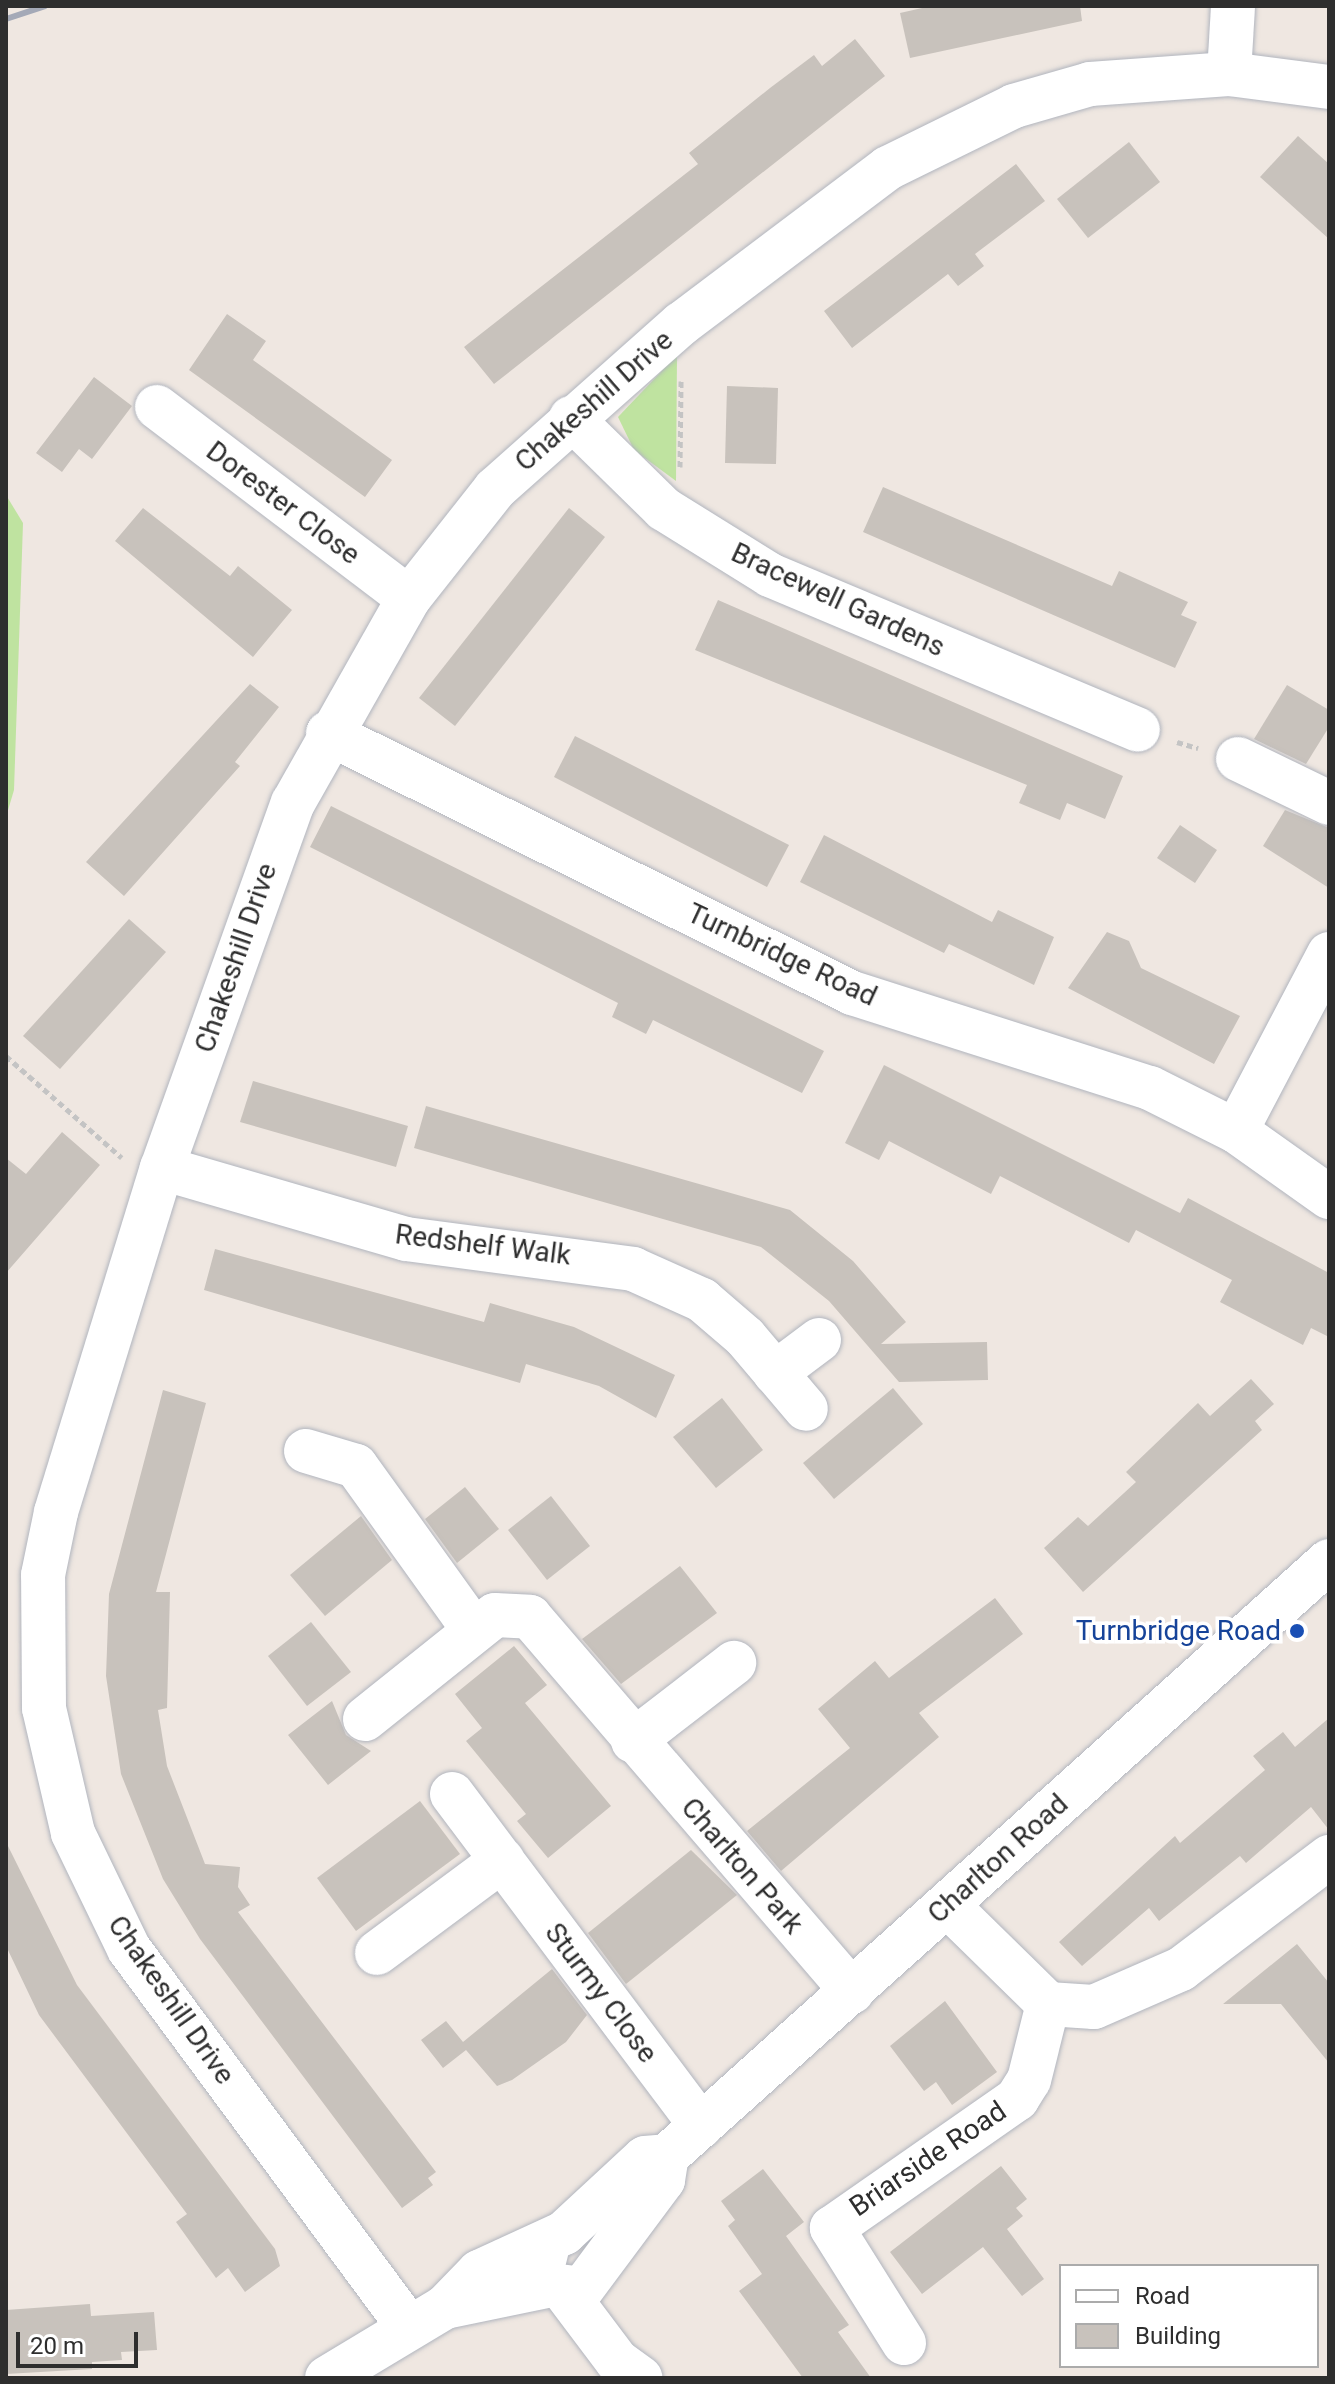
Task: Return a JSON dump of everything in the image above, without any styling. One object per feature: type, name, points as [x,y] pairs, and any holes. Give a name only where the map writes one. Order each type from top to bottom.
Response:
[{"type":"street","points":[[1229,74],[1233,6]]},
{"type":"street","name":"Chakeshill Drive","points":[[427,2316],[129,1949],[73,1833],[25,1711],[43,1575],[56,1512],[159,1178],[265,872],[328,733],[409,598],[495,489],[571,418],[681,324],[888,168],[952,133],[1090,84],[1229,74],[1329,87]]},
{"type":"street","name":"Dorester Close","points":[[157,407],[409,598]]},
{"type":"street","name":"Bracewell Gardens","points":[[571,418],[680,521],[770,575],[1138,730]]},
{"type":"street","name":"Turnbridge Road","points":[[328,733],[852,993],[1101,1067],[1236,1131],[1329,1197]]},
{"type":"street","points":[[1238,759],[1314,802],[1329,803]]},
{"type":"street","points":[[1236,1131],[1329,954]]},
{"type":"street","name":"Redshelf Walk","points":[[159,1178],[406,1239],[633,1269],[702,1300],[775,1373],[806,1409]]},
{"type":"street","points":[[775,1373],[819,1340]]},
{"type":"street","points":[[306,1451],[356,1466],[413,1550],[473,1629]]},
{"type":"street","name":"Charlton Road","points":[[327,2378],[427,2316],[479,2272],[556,2237],[645,2158],[667,2156],[1329,1561]]},
{"type":"street","name":"Charlton Park","points":[[365,1719],[473,1629],[495,1615],[530,1617],[633,1741],[852,1991]]},
{"type":"street","points":[[633,1741],[734,1663]]},
{"type":"street","name":"Sturmy Close","points":[[452,1794],[701,2126]]},
{"type":"street","points":[[377,1953],[502,1860]]},
{"type":"street","points":[[947,1905],[1048,2004],[1094,2007],[1157,1981],[1323,1874]]},
{"type":"street","name":"Briarside Road","points":[[904,2343],[832,2228],[1017,2099],[1029,2080],[1048,2004]]},
{"type":"street","name":"Charlton Road","points":[[427,2316],[578,2279],[663,2180],[667,2156]]},
{"type":"street","points":[[556,2237],[588,2239],[578,2279],[617,2361],[638,2375]]},
{"type":"path","points":[[680,521],[681,324]]},
{"type":"path","points":[[1138,730],[1238,759]]},
{"type":"path","points":[[6,1056],[159,1178]]},
{"type":"green space","points":[[677,355],[676,481],[634,450],[618,417]]},
{"type":"green space","points":[[6,495],[23,523],[14,790],[6,817]]},
{"type":"building","points":[[931,6],[1080,6],[1082,21],[910,58],[900,13]]},
{"type":"building","points":[[855,39],[885,76],[494,384],[464,347],[698,164],[689,153],[770,88],[814,55],[822,66]]},
{"type":"building","points":[[1298,136],[1329,164],[1329,239],[1260,177]]},
{"type":"building","points":[[1129,142],[1160,182],[1088,238],[1057,199]]},
{"type":"building","points":[[1016,164],[1045,201],[975,254],[984,266],[958,286],[948,274],[852,348],[824,311]]},
{"type":"building","points":[[227,314],[266,341],[253,360],[392,460],[365,497],[189,370]]},
{"type":"building","points":[[94,377],[132,406],[92,459],[79,449],[62,472],[36,453]]},
{"type":"building","points":[[727,386],[778,388],[776,464],[725,463]]},
{"type":"building","points":[[883,487],[1112,586],[1119,571],[1188,602],[1181,615],[1197,622],[1175,668],[863,532]]},
{"type":"building","points":[[143,508],[230,576],[238,566],[292,610],[253,657],[115,541]]},
{"type":"building","points":[[569,508],[605,537],[455,726],[419,698]]},
{"type":"building","points":[[718,600],[1123,776],[1105,819],[1067,803],[1060,820],[1019,803],[1027,785],[695,650]]},
{"type":"building","points":[[250,684],[279,707],[235,762],[240,766],[124,896],[86,862]]},
{"type":"building","points":[[1287,685],[1329,710],[1329,727],[1306,764],[1254,739]]},
{"type":"building","points":[[575,736],[789,845],[767,887],[554,777]]},
{"type":"building","points":[[331,806],[824,1051],[802,1093],[653,1020],[646,1034],[612,1017],[618,1003],[310,847]]},
{"type":"building","points":[[1285,810],[1329,828],[1329,888],[1263,846]]},
{"type":"building","points":[[1180,825],[1217,850],[1195,883],[1157,858]]},
{"type":"building","points":[[824,835],[992,922],[998,910],[1054,937],[1034,985],[949,944],[944,953],[800,882]]},
{"type":"building","points":[[129,919],[166,952],[60,1069],[23,1036]]},
{"type":"building","points":[[1107,932],[1129,941],[1141,968],[1240,1016],[1214,1064],[1068,988]]},
{"type":"building","points":[[884,1065],[1180,1213],[1188,1198],[1329,1273],[1329,1337],[1311,1328],[1303,1345],[1220,1302],[1232,1280],[1136,1230],[1129,1243],[1000,1176],[991,1194],[889,1141],[879,1160],[845,1143]]},
{"type":"building","points":[[253,1081],[408,1126],[396,1167],[240,1122]]},
{"type":"building","points":[[426,1106],[790,1210],[853,1261],[906,1322],[881,1344],[987,1342],[988,1380],[899,1382],[829,1301],[761,1247],[414,1148]]},
{"type":"building","points":[[62,1132],[100,1165],[6,1273],[6,1158],[26,1174]]},
{"type":"building","points":[[215,1249],[484,1322],[490,1303],[574,1327],[675,1375],[656,1418],[599,1386],[526,1364],[520,1383],[204,1290]]},
{"type":"building","points":[[1251,1379],[1274,1404],[1255,1421],[1262,1430],[1083,1592],[1044,1548],[1078,1517],[1088,1526],[1136,1482],[1126,1472],[1198,1403],[1210,1416]]},
{"type":"building","points":[[893,1388],[923,1424],[834,1499],[803,1463]]},
{"type":"building","points":[[163,1390],[206,1403],[156,1592],[170,1592],[167,1708],[158,1710],[167,1766],[205,1864],[240,1867],[238,1887],[250,1905],[238,1912],[436,2172],[428,2178],[433,2185],[402,2208],[200,1939],[163,1879],[121,1774],[106,1676],[109,1594]]},
{"type":"building","points":[[722,1398],[763,1450],[716,1488],[673,1437]]},
{"type":"building","points":[[465,1487],[499,1529],[457,1563],[425,1519]]},
{"type":"building","points":[[551,1496],[590,1546],[547,1580],[508,1530]]},
{"type":"building","points":[[361,1516],[392,1560],[325,1616],[290,1575]]},
{"type":"building","points":[[680,1566],[717,1613],[621,1684],[582,1639]]},
{"type":"building","points":[[995,1598],[1023,1634],[919,1713],[939,1737],[781,1871],[747,1831],[850,1748],[818,1709],[875,1661],[889,1678]]},
{"type":"building","points":[[311,1622],[351,1672],[307,1706],[268,1656]]},
{"type":"building","points":[[514,1646],[547,1685],[525,1703],[611,1806],[548,1858],[517,1821],[526,1814],[466,1741],[482,1728],[455,1694]]},
{"type":"building","points":[[332,1701],[346,1735],[371,1751],[328,1785],[288,1735]]},
{"type":"building","points":[[1329,1718],[1329,1830],[1311,1807],[1246,1863],[1240,1856],[1159,1921],[1149,1908],[1082,1966],[1059,1942],[1175,1836],[1180,1843],[1265,1770],[1253,1756],[1283,1732],[1295,1747]]},
{"type":"building","points":[[420,1801],[460,1854],[356,1931],[317,1878]]},
{"type":"building","points":[[6,1842],[77,1985],[275,2249],[280,2266],[245,2292],[228,2268],[216,2278],[176,2222],[187,2214],[39,2015],[6,1946]]},
{"type":"building","points":[[691,1850],[737,1895],[626,1984],[588,1933]]},
{"type":"building","points":[[1297,1944],[1329,1983],[1329,2063],[1281,2004],[1223,2004]]},
{"type":"building","points":[[552,1969],[587,2015],[566,2042],[512,2080],[497,2086],[466,2050],[443,2068],[421,2040],[446,2021],[463,2042]]},
{"type":"building","points":[[945,2001],[997,2072],[952,2105],[936,2082],[924,2091],[890,2046]]},
{"type":"building","points":[[1001,2166],[1027,2199],[1016,2208],[1023,2216],[1007,2229],[1044,2279],[1022,2296],[983,2247],[922,2294],[890,2252]]},
{"type":"building","points":[[763,2169],[804,2222],[786,2236],[849,2325],[838,2332],[871,2378],[803,2378],[739,2291],[762,2274],[728,2226],[735,2220],[721,2201]]},
{"type":"building","points":[[90,2304],[91,2316],[154,2312],[157,2350],[121,2352],[122,2360],[92,2362],[92,2369],[6,2374],[6,2310]]},
{"type":"railway","points":[[6,19],[45,6]]},
{"type":"place","name":"Turnbridge Road","points":[[1297,1631]]}]
